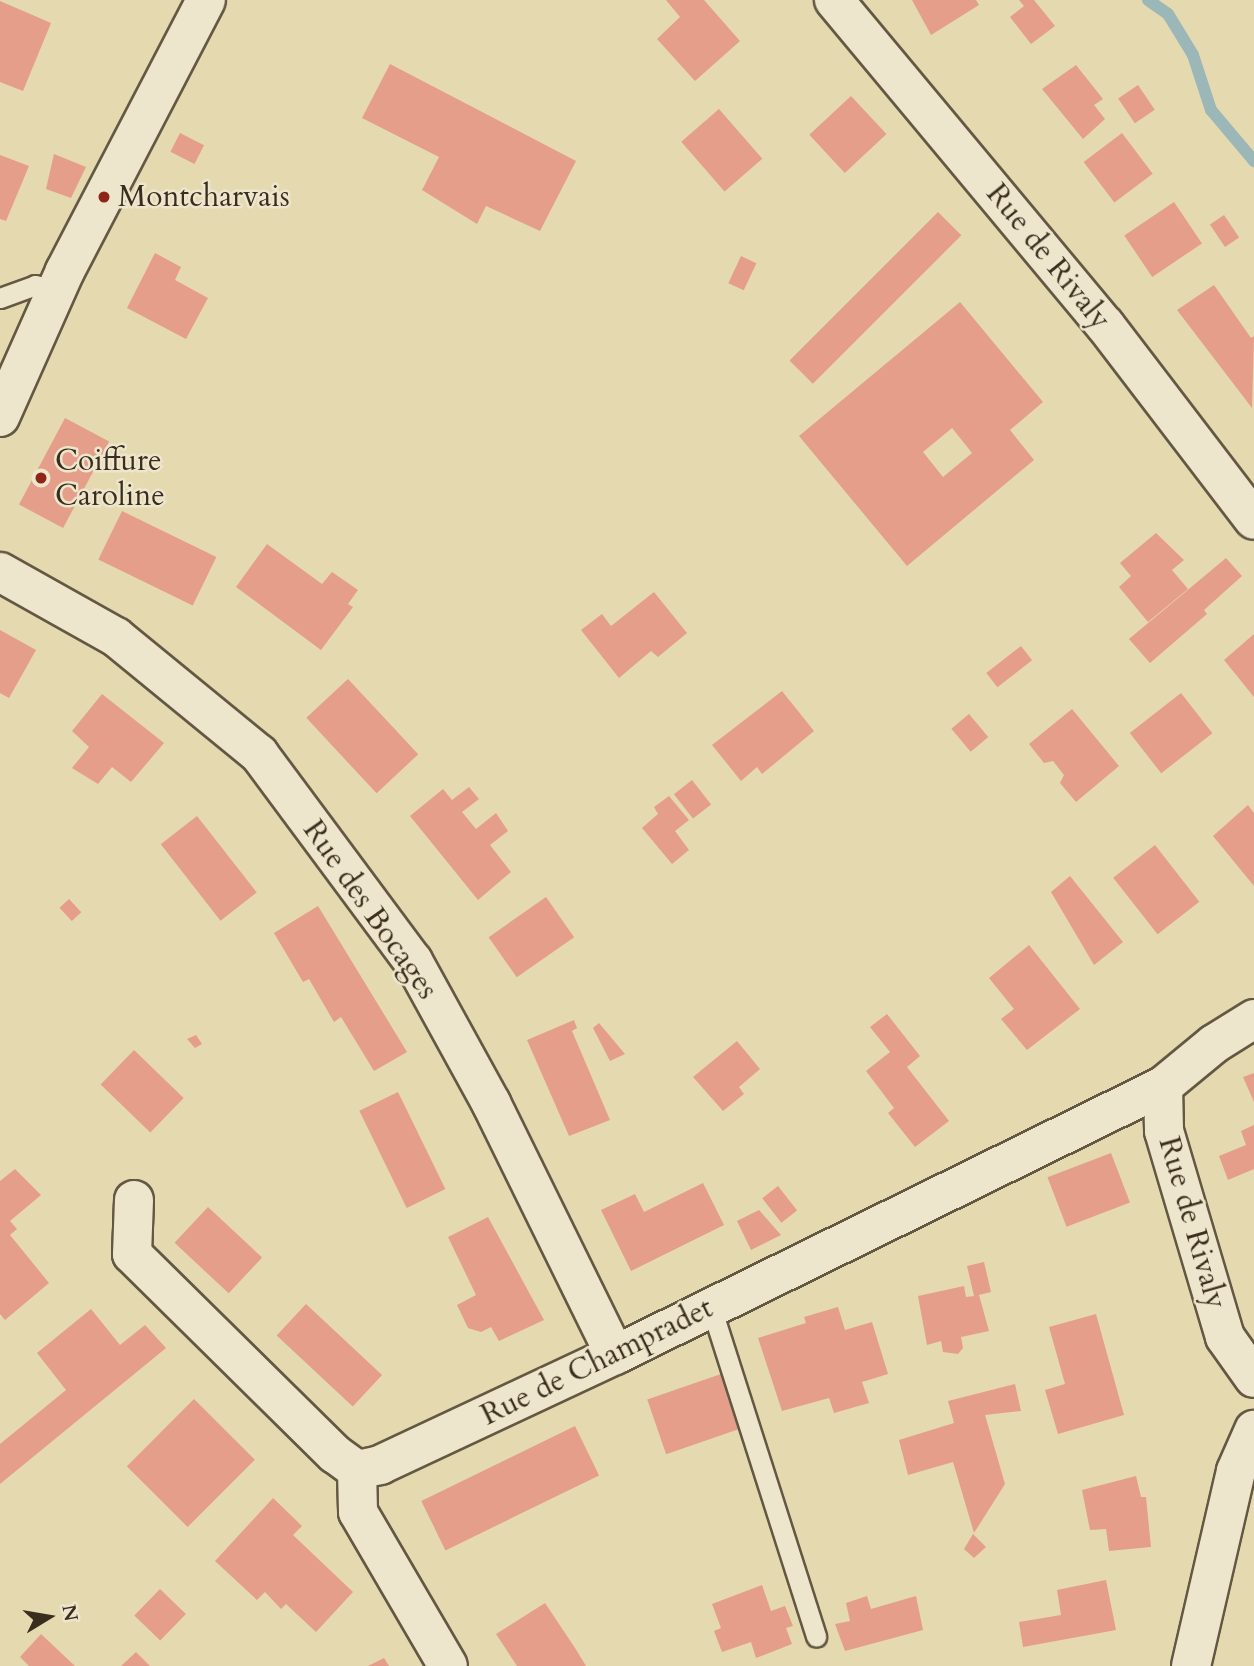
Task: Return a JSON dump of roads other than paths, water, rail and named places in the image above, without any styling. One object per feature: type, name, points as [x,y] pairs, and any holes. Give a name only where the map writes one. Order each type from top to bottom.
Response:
[{"type":"street","points":[[0,417],[57,291],[206,0]]},
{"type":"street","name":"Rue de Rivaly","points":[[834,0],[1096,315],[1254,520]]},
{"type":"street","name":"Rue des Bocages","points":[[0,572],[116,637],[258,754],[412,961],[491,1103],[615,1355]]},
{"type":"street","points":[[1163,1086],[1214,1044],[1254,1019]]},
{"type":"street","name":"Rue de Rivaly","points":[[1163,1086],[1164,1131],[1224,1337],[1254,1378]]},
{"type":"street","name":"Rue de Champradet","points":[[356,1470],[380,1465],[615,1355],[1163,1086]]},
{"type":"street","points":[[134,1200],[132,1254],[335,1454],[356,1470],[358,1512],[447,1666]]},
{"type":"street","points":[[1191,1666],[1236,1471],[1254,1430]]},
{"type":"lane","points":[[0,298],[35,285],[57,291]]},
{"type":"lane","points":[[711,1307],[816,1637]]},
{"type":"waterway","points":[[1148,0],[1168,14],[1193,55],[1211,110],[1254,161]]},
{"type":"place","name":"Montcharvais","points":[[104,197]]},
{"type":"place","name":"Coiffure Caroline","points":[[41,478]]}]
